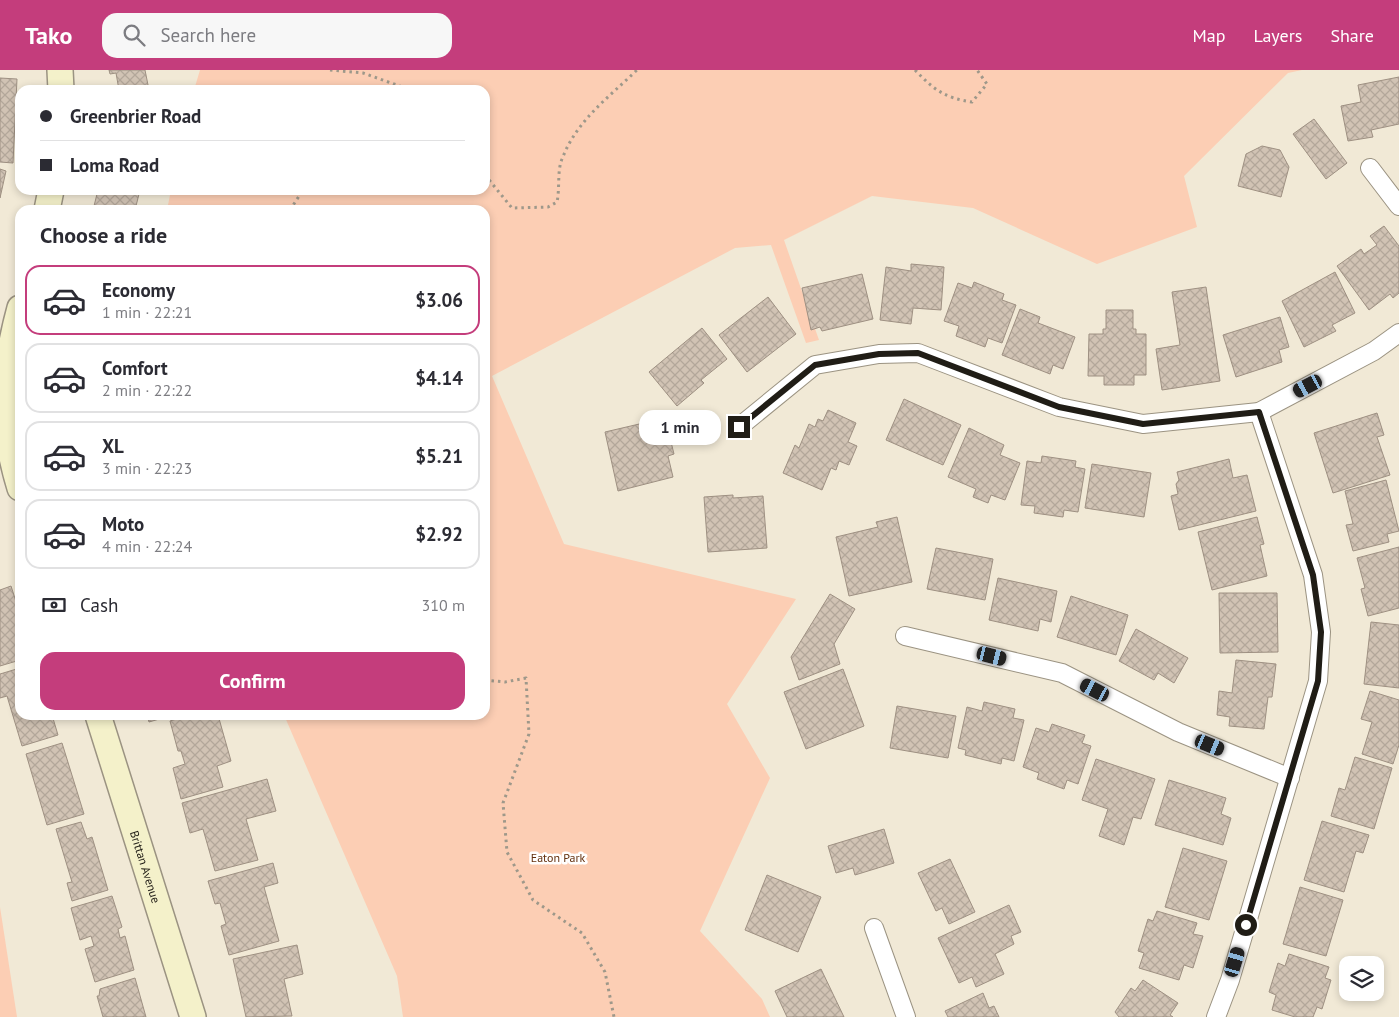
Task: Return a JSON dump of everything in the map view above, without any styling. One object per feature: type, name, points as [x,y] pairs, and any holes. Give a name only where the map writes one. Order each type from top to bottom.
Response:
[{"type":"main road","points":[[60,70],[60,85]]},
{"type":"main road","points":[[11,477],[2,402],[15,326]]},
{"type":"main road","name":"Brittan Avenue","points":[[100,720],[193,1017]]},
{"type":"street","points":[[1370,168],[1399,206]]},
{"type":"street","points":[[739,427],[815,365],[889,354],[918,353],[1059,407],[1143,424],[1259,412],[1374,351],[1399,333]]},
{"type":"street","points":[[1216,1017],[1230,980],[1318,681],[1321,632],[1313,575],[1259,412]]},
{"type":"street","points":[[905,636],[1062,673],[1178,732],[1290,778]]},
{"type":"street","points":[[874,928],[906,1017]]},
{"type":"path","points":[[330,70],[363,73],[397,85]]},
{"type":"path","points":[[490,181],[512,208],[548,207],[557,202],[560,187],[561,160],[585,117],[637,70]]},
{"type":"path","points":[[915,70],[931,87],[951,99],[972,102],[987,84],[978,70]]},
{"type":"path","points":[[490,680],[505,682],[526,678],[529,734],[503,803],[507,852],[533,900],[582,933],[605,972],[614,1017]]},
{"type":"green space","name":"Eaton Park","points":[[200,70],[1302,70],[1288,73],[1184,176],[1197,227],[1097,264],[973,208],[872,196],[784,240],[819,340],[806,343],[771,245],[735,248],[492,376],[564,544],[796,599],[727,704],[770,778],[700,931],[762,999],[770,1017],[403,1017],[397,976],[286,720],[490,720],[490,205],[168,205],[170,195],[490,195],[490,85],[196,85]]},
{"type":"green space","points":[[0,907],[17,1017],[0,1017]]},
{"type":"building","points":[[109,70],[145,70],[148,85],[118,85],[116,73],[110,74]]},
{"type":"building","points":[[1399,77],[1399,124],[1371,130],[1373,137],[1348,141],[1341,106],[1361,102],[1358,85]]},
{"type":"building","points":[[0,78],[17,79],[17,85],[15,85],[13,163],[0,162]]},
{"type":"building","points":[[1314,119],[1347,163],[1326,179],[1293,134]]},
{"type":"building","points":[[1262,146],[1280,150],[1289,167],[1281,197],[1238,186],[1246,154]]},
{"type":"building","points":[[0,169],[6,171],[0,198]]},
{"type":"building","points":[[97,195],[139,195],[136,205],[94,205]]},
{"type":"building","points":[[1384,226],[1399,246],[1399,293],[1393,298],[1390,294],[1369,310],[1337,266],[1361,249],[1364,254],[1377,245],[1370,236]]},
{"type":"building","points":[[911,264],[944,267],[941,310],[913,308],[911,324],[880,320],[886,267],[911,271]]},
{"type":"building","points":[[1335,272],[1355,313],[1332,325],[1336,331],[1304,347],[1282,301]]},
{"type":"building","points":[[862,274],[873,319],[822,331],[820,327],[811,330],[802,288]]},
{"type":"building","points":[[974,282],[1004,294],[1002,300],[1016,305],[1002,343],[988,338],[985,347],[956,336],[959,326],[944,321],[958,283],[972,288]]},
{"type":"building","points":[[1206,287],[1220,381],[1162,390],[1156,349],[1180,345],[1172,292]]},
{"type":"building","points":[[768,297],[796,334],[747,372],[719,335]]},
{"type":"building","points":[[1020,309],[1040,317],[1038,323],[1075,337],[1063,369],[1053,365],[1050,374],[1002,355]]},
{"type":"building","points":[[1106,310],[1133,310],[1133,329],[1136,329],[1136,334],[1146,334],[1146,375],[1134,375],[1134,385],[1104,385],[1104,376],[1088,376],[1089,334],[1103,334],[1103,329],[1106,329]]},
{"type":"building","points":[[1280,317],[1289,347],[1279,350],[1282,362],[1236,377],[1223,335]]},
{"type":"building","points":[[702,328],[727,359],[701,380],[704,383],[677,406],[649,372]]},
{"type":"building","points":[[904,399],[961,425],[943,465],[886,440]]},
{"type":"building","points":[[828,410],[856,423],[848,442],[857,446],[849,465],[839,461],[836,470],[831,468],[822,490],[783,473],[795,445],[799,448],[809,424],[815,427],[818,419],[823,421]]},
{"type":"building","points":[[1377,413],[1384,435],[1377,437],[1390,475],[1333,493],[1314,433]]},
{"type":"building","points":[[665,418],[674,454],[668,456],[673,477],[618,491],[605,432]]},
{"type":"building","points":[[969,428],[1004,445],[1000,455],[1020,463],[1005,500],[991,495],[988,503],[973,497],[976,489],[948,477]]},
{"type":"building","points":[[1042,456],[1076,461],[1075,467],[1085,469],[1078,512],[1064,510],[1063,517],[1034,513],[1035,506],[1021,505],[1027,461],[1041,463]]},
{"type":"building","points":[[1229,459],[1233,478],[1247,475],[1256,511],[1179,530],[1171,496],[1178,494],[1176,484],[1179,480],[1177,472]]},
{"type":"building","points":[[1092,464],[1151,473],[1144,517],[1085,508]]},
{"type":"building","points":[[1386,480],[1399,531],[1387,534],[1389,542],[1353,551],[1346,525],[1353,524],[1345,491]]},
{"type":"building","points":[[733,495],[733,498],[763,496],[767,548],[708,552],[704,497]]},
{"type":"building","points":[[897,517],[912,582],[849,596],[836,537],[878,527],[876,522]]},
{"type":"building","points":[[1257,517],[1264,544],[1260,545],[1267,576],[1212,590],[1198,532]]},
{"type":"building","points":[[1399,547],[1399,608],[1368,616],[1361,589],[1365,588],[1357,558]]},
{"type":"building","points":[[936,548],[993,559],[985,600],[927,589]]},
{"type":"building","points":[[998,578],[1057,591],[1051,622],[1040,619],[1038,631],[989,620]]},
{"type":"building","points":[[11,586],[15,598],[15,662],[0,666],[0,590]]},
{"type":"building","points":[[1219,593],[1277,593],[1278,652],[1220,653]]},
{"type":"building","points":[[830,594],[855,609],[834,644],[840,664],[799,680],[791,657]]},
{"type":"building","points":[[1071,596],[1128,615],[1116,655],[1057,637]]},
{"type":"building","points":[[1371,622],[1399,625],[1399,688],[1364,684]]},
{"type":"building","points":[[1136,629],[1188,658],[1174,683],[1158,673],[1154,680],[1119,661]]},
{"type":"building","points":[[1236,660],[1276,664],[1272,697],[1268,697],[1264,729],[1229,726],[1230,717],[1217,715],[1219,691],[1232,693]]},
{"type":"building","points":[[843,669],[864,726],[806,749],[784,692]]},
{"type":"building","points":[[15,670],[15,720],[54,720],[58,735],[22,746],[7,696],[0,698],[0,674]]},
{"type":"building","points":[[1370,691],[1399,700],[1399,745],[1393,764],[1362,754],[1372,722],[1361,719]]},
{"type":"building","points":[[984,702],[1015,709],[1013,718],[1024,720],[1014,761],[1002,758],[1001,764],[965,755],[966,750],[958,748],[967,707],[982,711]]},
{"type":"building","points":[[897,706],[956,716],[948,758],[890,748]]},
{"type":"building","points":[[219,720],[231,761],[217,766],[223,787],[181,799],[173,768],[185,764],[181,751],[178,751],[170,721]]},
{"type":"building","points":[[1052,724],[1085,735],[1082,743],[1091,746],[1078,784],[1067,780],[1064,789],[1037,779],[1039,773],[1023,767],[1036,728],[1049,732]]},
{"type":"building","points":[[62,743],[84,814],[47,825],[26,754]]},
{"type":"building","points":[[1355,757],[1392,768],[1374,829],[1331,816],[1339,788],[1345,790]]},
{"type":"building","points":[[1096,759],[1155,779],[1141,819],[1133,817],[1124,845],[1099,836],[1108,809],[1082,800]]},
{"type":"building","points":[[267,779],[276,811],[246,819],[258,860],[215,871],[203,829],[190,833],[182,803]]},
{"type":"building","points":[[1169,780],[1226,798],[1221,814],[1231,818],[1223,845],[1155,825]]},
{"type":"building","points":[[1322,821],[1369,835],[1363,853],[1356,851],[1344,892],[1304,880]]},
{"type":"building","points":[[81,822],[87,839],[92,837],[108,890],[72,901],[67,883],[72,882],[56,829]]},
{"type":"building","points":[[884,829],[894,863],[855,875],[853,868],[836,873],[828,846]]},
{"type":"building","points":[[1183,848],[1227,861],[1209,920],[1165,907]]},
{"type":"building","points":[[950,859],[975,912],[949,924],[942,908],[936,911],[918,873]]},
{"type":"building","points":[[273,863],[278,883],[264,887],[279,941],[229,955],[221,926],[226,924],[220,903],[215,904],[208,881]]},
{"type":"building","points":[[767,875],[821,897],[798,952],[745,930]]},
{"type":"building","points":[[1300,887],[1343,900],[1326,956],[1283,944]]},
{"type":"building","points":[[112,896],[122,927],[118,929],[120,938],[125,936],[134,970],[95,982],[85,949],[94,946],[91,936],[80,940],[71,908]]},
{"type":"building","points":[[1009,905],[1021,932],[1011,936],[1014,944],[995,954],[1004,974],[976,987],[972,977],[959,983],[938,938]]},
{"type":"building","points":[[1157,911],[1197,923],[1193,934],[1203,936],[1193,968],[1184,965],[1179,980],[1139,968],[1144,953],[1138,951],[1148,919],[1153,921]]},
{"type":"building","points":[[297,945],[303,974],[284,979],[292,1016],[246,1017],[233,959]]},
{"type":"building","points":[[1289,954],[1329,967],[1325,978],[1331,980],[1322,1009],[1317,1007],[1313,1017],[1295,1017],[1272,1010],[1276,995],[1269,992],[1278,963],[1285,966]]},
{"type":"building","points":[[821,969],[844,1017],[787,1017],[775,991]]},
{"type":"building","points":[[135,978],[146,1017],[103,1017],[97,996],[99,996],[100,989]]},
{"type":"building","points":[[1143,980],[1178,1003],[1170,1015],[1173,1017],[1119,1017],[1115,1012],[1131,988],[1135,991]]},
{"type":"building","points":[[983,993],[989,1008],[994,1006],[999,1017],[948,1017],[945,1011]]},
{"type":"route","points":[[739,427],[815,365],[879,354],[898,353],[918,353],[1059,407],[1143,424],[1259,412],[1313,575],[1321,632],[1318,681],[1246,925]]}]
